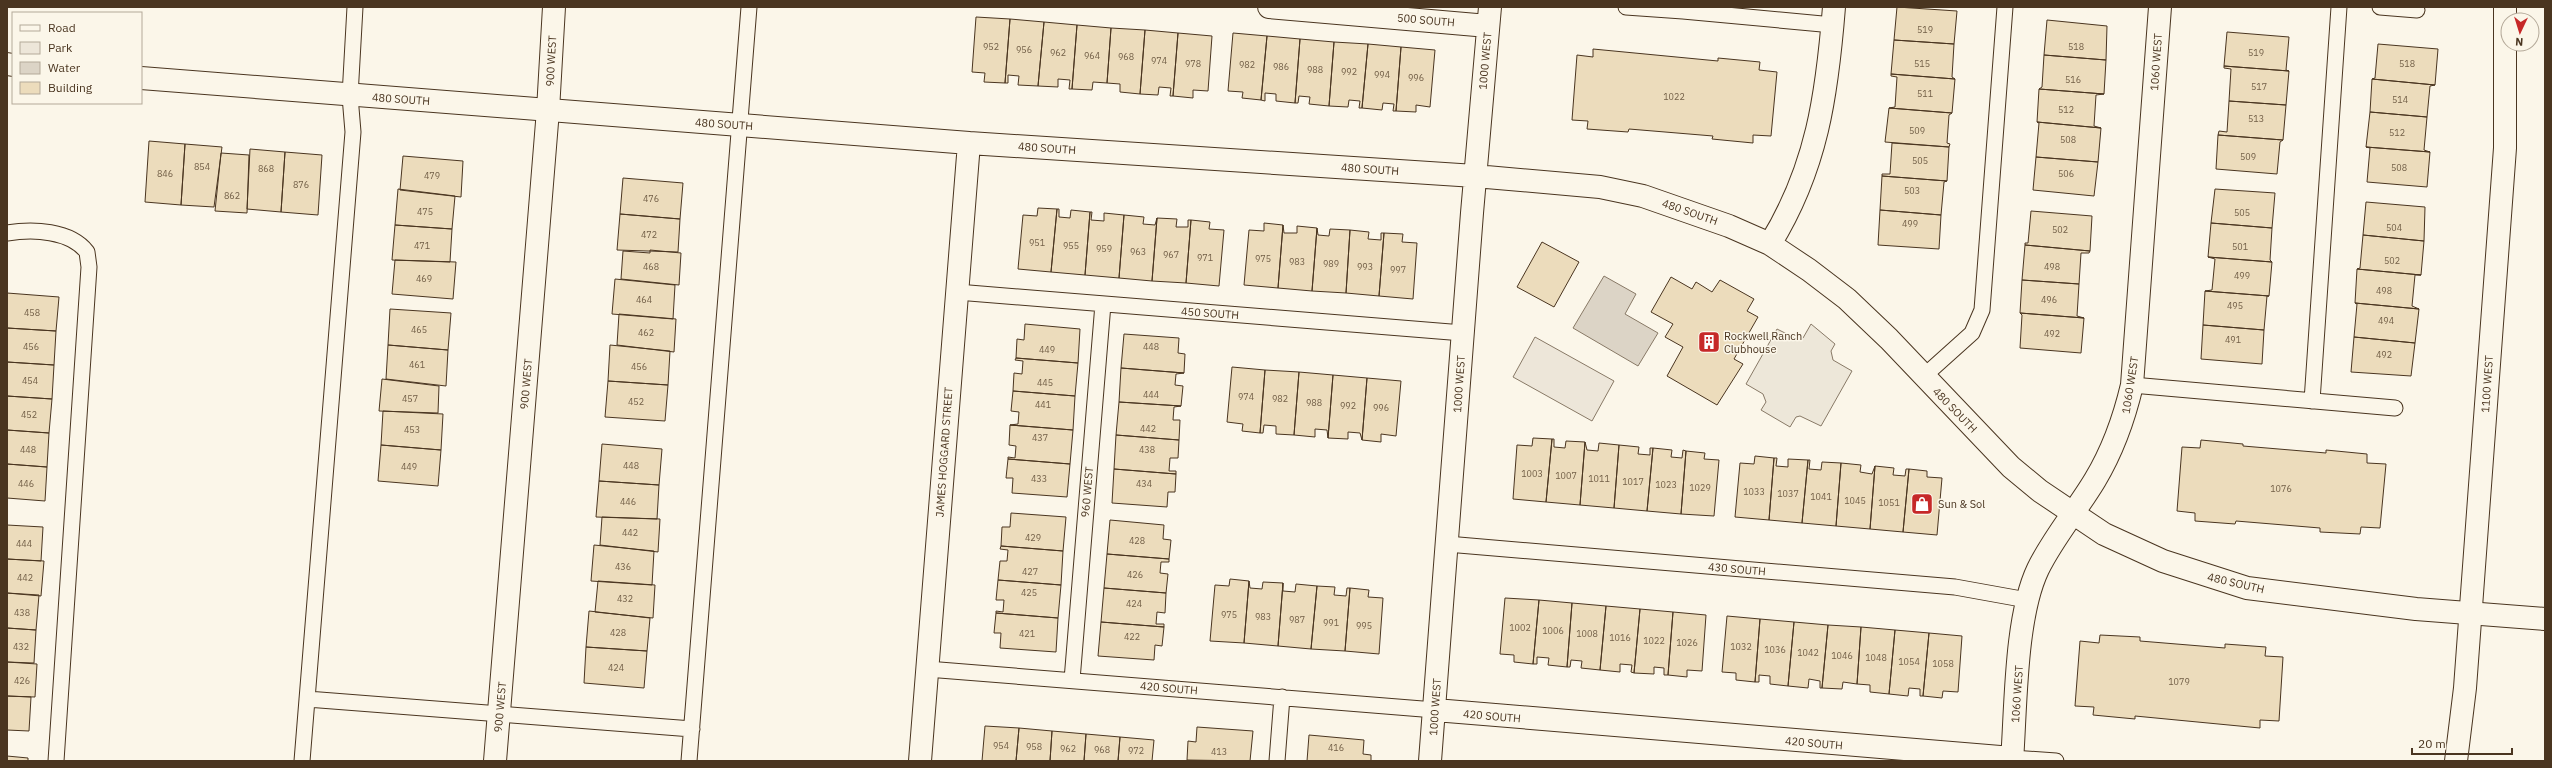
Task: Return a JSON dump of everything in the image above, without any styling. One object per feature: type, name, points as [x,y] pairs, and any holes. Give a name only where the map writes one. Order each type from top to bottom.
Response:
[{"type":"street","name":"900 WEST","points":[[496,761],[548,110],[554,7]]},
{"type":"street","name":"500 SOUTH","points":[[1269,7],[1489,16]]},
{"type":"street","name":"1060 WEST","points":[[2012,760],[2021,642],[2027,600],[2038,570],[2111,451],[2125,418],[2132,385],[2160,7]]},
{"type":"street","name":"1100 WEST","points":[[2456,761],[2465,688],[2505,148],[2505,7]]},
{"type":"street","name":"1000 WEST","points":[[1430,761],[1475,176],[1489,16]]},
{"type":"street","points":[[1770,244],[1794,200],[1814,146],[1826,90],[1833,16]]},
{"type":"street","name":"480 SOUTH","points":[[142,78],[350,96],[968,143],[1475,176],[1600,187],[1643,196],[1715,220],[1770,244],[1810,270],[1846,299],[1889,339],[1923,377],[2011,467],[2073,514],[2104,534],[2163,561],[2199,574],[2247,588],[2297,596],[2470,613]]},
{"type":"street","name":"JAMES HOGGARD STREET","points":[[920,761],[968,143]]},
{"type":"street","points":[[2470,613],[2545,619]]},
{"type":"street","name":"420 SOUTH","points":[[1435,710],[2012,760]]},
{"type":"lane","points":[[302,761],[354,132],[350,96],[355,7]]},
{"type":"lane","points":[[689,761],[741,125],[749,7]]},
{"type":"lane","points":[[1626,7],[1833,16]]},
{"type":"lane","points":[[1923,377],[1972,333],[1982,310],[2005,7]]},
{"type":"lane","points":[[2312,400],[2339,7]]},
{"type":"lane","points":[[2380,7],[2418,10]]},
{"type":"lane","points":[[7,233],[59,235],[72,238],[87,252],[89,267],[56,761]]},
{"type":"lane","name":"450 SOUTH","points":[[957,292],[1463,333]]},
{"type":"lane","name":"960 WEST","points":[[1072,680],[1102,304]]},
{"type":"lane","points":[[2132,385],[2395,408]]},
{"type":"lane","name":"430 SOUTH","points":[[1447,544],[1955,587],[2027,600]]},
{"type":"lane","name":"420 SOUTH","points":[[928,669],[1435,710]]},
{"type":"lane","points":[[1277,761],[1282,697]]},
{"type":"lane","points":[[307,699],[692,729]]},
{"type":"lane","name":"420 SOUTH","points":[[2012,760],[2056,761]]},
{"type":"green space","points":[[1535,337],[1614,381],[1592,421],[1513,377]]},
{"type":"shaded area","points":[[1811,324],[1835,344],[1831,351],[1833,360],[1852,371],[1821,426],[1800,416],[1796,417],[1790,427],[1761,410],[1766,402],[1763,394],[1746,384],[1777,329],[1799,340],[1803,338]]},
{"type":"water","points":[[1604,276],[1636,294],[1625,314],[1658,333],[1638,366],[1573,328]]},
{"type":"building","points":[[1897,7],[1957,11],[1954,44],[1894,40]]},
{"type":"building","points":[[976,17],[1010,19],[1005,83],[984,82],[985,73],[972,72]]},
{"type":"building","points":[[1010,19],[1044,22],[1038,86],[1018,85],[1019,76],[1008,75],[1008,83],[1005,83]]},
{"type":"building","points":[[2047,20],[2107,26],[2106,60],[2044,55]]},
{"type":"building","points":[[1044,22],[1077,25],[1072,89],[1069,89],[1070,80],[1058,79],[1058,87],[1038,86]]},
{"type":"building","points":[[1077,25],[1111,28],[1107,83],[1093,82],[1092,90],[1072,89]]},
{"type":"building","points":[[1111,28],[1145,30],[1140,94],[1120,92],[1120,84],[1107,83]]},
{"type":"building","points":[[1145,30],[1178,33],[1173,96],[1170,96],[1171,88],[1159,87],[1158,95],[1140,94]]},
{"type":"building","points":[[2227,32],[2289,37],[2286,70],[2289,71],[2224,66]]},
{"type":"building","points":[[1178,33],[1212,36],[1208,91],[1193,90],[1193,98],[1173,96]]},
{"type":"building","points":[[1233,33],[1267,36],[1261,100],[1242,98],[1243,92],[1228,91]]},
{"type":"building","points":[[1267,36],[1300,39],[1295,103],[1276,101],[1276,94],[1265,93],[1265,101],[1261,100]]},
{"type":"building","points":[[1300,39],[1334,42],[1329,106],[1309,104],[1310,97],[1299,96],[1298,103],[1295,103]]},
{"type":"building","points":[[1894,40],[1954,44],[1952,77],[1955,79],[1891,74]]},
{"type":"building","points":[[1334,42],[1368,44],[1362,108],[1359,108],[1360,101],[1349,100],[1348,107],[1329,106]]},
{"type":"building","points":[[1368,44],[1401,47],[1396,111],[1393,111],[1394,104],[1383,103],[1382,110],[1362,108]]},
{"type":"building","points":[[2378,44],[2438,49],[2435,85],[2372,79],[2375,78]]},
{"type":"building","points":[[1401,47],[1435,50],[1430,107],[1416,105],[1416,112],[1396,111]]},
{"type":"building","points":[[1593,49],[1718,61],[1718,58],[1760,62],[1759,70],[1777,72],[1771,136],[1753,135],[1753,143],[1712,139],[1713,136],[1629,129],[1628,132],[1587,129],[1588,121],[1572,120],[1577,55],[1593,57]]},
{"type":"building","points":[[2044,55],[2106,60],[2104,94],[2039,89],[2042,87]]},
{"type":"building","points":[[2224,66],[2289,71],[2286,105],[2229,101],[2231,69],[2224,68]]},
{"type":"building","points":[[1891,74],[1955,79],[1952,113],[1889,108],[1895,107],[1897,77],[1891,76]]},
{"type":"building","points":[[2372,79],[2435,85],[2430,86],[2427,117],[2370,112]]},
{"type":"building","points":[[2039,89],[2104,94],[2096,95],[2094,126],[2101,128],[2037,122]]},
{"type":"building","points":[[2229,101],[2286,105],[2283,140],[2218,135],[2219,131],[2227,132]]},
{"type":"building","points":[[1889,108],[1952,113],[1949,115],[1947,143],[1950,144],[1949,147],[1885,142]]},
{"type":"building","points":[[2370,112],[2427,117],[2424,150],[2430,152],[2366,147]]},
{"type":"building","points":[[2037,122],[2101,128],[2098,162],[2036,157],[2039,123]]},
{"type":"building","points":[[2218,135],[2283,140],[2280,142],[2277,174],[2216,169]]},
{"type":"building","points":[[149,141],[185,144],[181,205],[145,202]]},
{"type":"building","points":[[1892,143],[1949,147],[1947,181],[1882,176],[1882,174],[1890,174]]},
{"type":"building","points":[[185,144],[222,147],[214,207],[181,205]]},
{"type":"building","points":[[2366,147],[2430,152],[2427,187],[2367,182],[2370,148]]},
{"type":"building","points":[[250,149],[285,152],[281,212],[247,209]]},
{"type":"building","points":[[285,152],[322,155],[318,215],[281,212]]},
{"type":"building","points":[[221,153],[249,155],[247,213],[215,211]]},
{"type":"building","points":[[403,156],[463,161],[461,197],[400,190]]},
{"type":"building","points":[[2036,157],[2098,162],[2094,196],[2033,190]]},
{"type":"building","points":[[1882,176],[1947,181],[1944,182],[1941,215],[1880,210]]},
{"type":"building","points":[[623,178],[683,183],[680,219],[620,214]]},
{"type":"building","points":[[398,189],[455,196],[452,229],[395,225]]},
{"type":"building","points":[[2215,189],[2275,193],[2272,228],[2211,223]]},
{"type":"building","points":[[2366,202],[2425,207],[2424,241],[2363,235]]},
{"type":"building","points":[[1038,208],[1057,209],[1051,272],[1018,269],[1023,215],[1037,216]]},
{"type":"building","points":[[1057,209],[1059,209],[1059,217],[1070,218],[1071,210],[1090,212],[1085,275],[1051,272]]},
{"type":"building","points":[[1880,210],[1941,215],[1939,249],[1878,245]]},
{"type":"building","points":[[2031,211],[2092,216],[2090,251],[2025,245],[2025,243],[2028,243]]},
{"type":"building","points":[[1090,212],[1092,212],[1091,220],[1104,221],[1104,213],[1124,215],[1119,278],[1085,275]]},
{"type":"building","points":[[620,214],[680,219],[678,252],[617,250]]},
{"type":"building","points":[[1124,215],[1144,217],[1143,224],[1155,225],[1157,218],[1152,281],[1119,278]]},
{"type":"building","points":[[1157,218],[1177,219],[1176,227],[1188,227],[1188,220],[1191,220],[1186,283],[1152,281]]},
{"type":"building","points":[[1191,220],[1210,222],[1209,229],[1224,230],[1219,286],[1186,283]]},
{"type":"building","points":[[1264,223],[1283,225],[1278,288],[1244,285],[1249,230],[1264,231]]},
{"type":"building","points":[[2211,223],[2272,228],[2270,260],[2272,262],[2208,257]]},
{"type":"building","points":[[395,225],[452,229],[450,262],[392,260]]},
{"type":"building","points":[[1283,225],[1284,233],[1297,233],[1297,226],[1317,228],[1312,291],[1278,288]]},
{"type":"building","points":[[1317,228],[1318,235],[1329,236],[1330,229],[1350,230],[1346,293],[1312,291]]},
{"type":"building","points":[[1350,230],[1369,232],[1368,239],[1381,240],[1381,233],[1384,233],[1379,296],[1346,293]]},
{"type":"building","points":[[1384,233],[1403,234],[1402,242],[1417,243],[1413,299],[1379,296]]},
{"type":"building","points":[[2363,235],[2424,241],[2421,275],[2357,269],[2360,268]]},
{"type":"building","points":[[1542,242],[1579,262],[1554,307],[1517,287]]},
{"type":"building","points":[[2025,245],[2090,251],[2089,253],[2081,253],[2079,284],[2022,280]]},
{"type":"building","points":[[650,250],[681,253],[679,285],[621,279],[623,251],[650,253]]},
{"type":"building","points":[[2208,257],[2272,262],[2269,296],[2205,291],[2212,290],[2215,259]]},
{"type":"building","points":[[395,260],[456,262],[453,299],[392,294]]},
{"type":"building","points":[[2357,269],[2421,275],[2415,275],[2412,306],[2419,309],[2355,303]]},
{"type":"building","name":"Rockwell Ranch Clubhouse","points":[[1671,277],[1692,289],[1696,282],[1712,292],[1720,280],[1754,299],[1747,311],[1758,317],[1734,359],[1743,364],[1717,405],[1667,376],[1683,347],[1665,337],[1673,324],[1651,312]]},
{"type":"building","points":[[615,279],[675,285],[673,319],[612,314]]},
{"type":"building","points":[[2022,280],[2079,284],[2077,316],[2084,318],[2020,313]]},
{"type":"building","points":[[2205,291],[2269,296],[2267,296],[2264,330],[2203,325]]},
{"type":"building","points":[[7,293],[59,297],[56,331],[7,328]]},
{"type":"building","points":[[2355,303],[2419,309],[2415,343],[2354,337],[2357,304]]},
{"type":"building","points":[[390,309],[451,313],[448,350],[388,345]]},
{"type":"building","points":[[2020,313],[2084,318],[2081,353],[2020,348],[2022,315]]},
{"type":"building","points":[[619,314],[676,319],[674,352],[617,345]]},
{"type":"building","points":[[1025,324],[1080,329],[1078,363],[1016,358],[1017,339],[1024,340]]},
{"type":"building","points":[[2203,325],[2264,330],[2262,364],[2201,359]]},
{"type":"building","points":[[7,328],[56,331],[54,365],[7,362]]},
{"type":"building","points":[[1124,334],[1179,338],[1178,353],[1185,354],[1184,373],[1121,368]]},
{"type":"building","points":[[2354,337],[2415,343],[2411,376],[2351,372]]},
{"type":"building","points":[[388,345],[448,350],[446,386],[386,379]]},
{"type":"building","points":[[610,345],[670,351],[668,385],[608,381]]},
{"type":"building","points":[[1016,358],[1078,363],[1075,396],[1013,391],[1014,373],[1022,374],[1023,361],[1015,360]]},
{"type":"building","points":[[7,362],[54,365],[52,399],[7,396]]},
{"type":"building","points":[[1232,367],[1265,370],[1260,433],[1242,431],[1243,424],[1227,422]]},
{"type":"building","points":[[1121,368],[1184,373],[1176,374],[1175,385],[1183,386],[1181,406],[1119,402]]},
{"type":"building","points":[[1265,370],[1299,372],[1294,435],[1276,434],[1276,426],[1264,425],[1263,433],[1260,433]]},
{"type":"building","points":[[1299,372],[1333,375],[1328,438],[1327,430],[1315,429],[1315,437],[1294,435]]},
{"type":"building","points":[[1333,375],[1367,378],[1362,440],[1360,433],[1348,432],[1348,439],[1328,438]]},
{"type":"building","points":[[1367,378],[1401,381],[1396,436],[1381,434],[1381,442],[1362,440]]},
{"type":"building","points":[[382,379],[439,386],[438,413],[379,411]]},
{"type":"building","points":[[608,381],[668,385],[665,421],[605,417]]},
{"type":"building","points":[[1013,391],[1075,396],[1073,430],[1010,425],[1018,424],[1019,412],[1011,411]]},
{"type":"building","points":[[7,396],[52,399],[49,433],[7,430]]},
{"type":"building","points":[[1119,402],[1181,406],[1174,407],[1173,420],[1180,420],[1179,440],[1116,435]]},
{"type":"building","points":[[383,411],[443,414],[441,450],[381,445]]},
{"type":"building","points":[[1010,425],[1073,430],[1070,464],[1008,459],[1008,457],[1015,458],[1016,446],[1009,445]]},
{"type":"building","points":[[7,430],[49,433],[47,467],[7,464]]},
{"type":"building","points":[[1116,435],[1179,440],[1178,458],[1170,458],[1169,471],[1176,471],[1176,474],[1114,469]]},
{"type":"building","points":[[1533,438],[1552,439],[1546,502],[1513,499],[1517,445],[1532,446]]},
{"type":"building","points":[[1552,439],[1554,439],[1554,447],[1565,448],[1566,441],[1585,442],[1580,505],[1546,502]]},
{"type":"building","points":[[2201,440],[2243,444],[2243,446],[2326,453],[2326,450],[2367,454],[2367,463],[2386,464],[2380,528],[2361,527],[2360,534],[2320,532],[2320,528],[2236,521],[2235,524],[2195,521],[2195,513],[2177,511],[2182,447],[2200,448]]},
{"type":"building","points":[[1585,442],[1587,450],[1598,451],[1599,443],[1619,445],[1614,508],[1580,505]]},
{"type":"building","points":[[602,444],[662,449],[659,485],[599,481]]},
{"type":"building","points":[[381,445],[441,450],[438,486],[378,481]]},
{"type":"building","points":[[1619,445],[1639,447],[1638,454],[1650,455],[1650,448],[1653,448],[1647,511],[1614,508]]},
{"type":"building","points":[[1653,448],[1672,450],[1671,457],[1682,458],[1683,450],[1686,451],[1681,514],[1647,511]]},
{"type":"building","points":[[1686,451],[1705,453],[1704,459],[1719,460],[1714,516],[1681,514]]},
{"type":"building","points":[[1755,456],[1774,458],[1769,520],[1735,517],[1740,463],[1754,464]]},
{"type":"building","points":[[1774,458],[1777,458],[1776,466],[1788,467],[1788,459],[1808,460],[1802,523],[1769,520]]},
{"type":"building","points":[[1008,459],[1070,464],[1067,497],[1012,493],[1013,478],[1006,478]]},
{"type":"building","points":[[1808,460],[1810,460],[1809,469],[1821,470],[1822,462],[1841,463],[1836,526],[1802,523]]},
{"type":"building","points":[[1841,463],[1861,465],[1860,472],[1872,474],[1875,466],[1870,529],[1836,526]]},
{"type":"building","points":[[7,464],[47,467],[45,501],[7,498]]},
{"type":"building","points":[[1875,466],[1894,468],[1893,475],[1905,476],[1906,469],[1909,469],[1903,532],[1870,529]]},
{"type":"building","points":[[1114,469],[1176,474],[1175,492],[1168,492],[1167,507],[1112,503]]},
{"type":"building","points":[[1909,469],[1927,471],[1927,477],[1942,478],[1937,535],[1903,532]]},
{"type":"building","points":[[599,481],[659,485],[657,519],[596,517]]},
{"type":"building","points":[[1011,513],[1066,517],[1063,551],[1001,546],[1002,527],[1010,527]]},
{"type":"building","points":[[602,517],[660,519],[658,552],[600,545]]},
{"type":"building","points":[[1110,520],[1164,525],[1163,539],[1171,540],[1169,559],[1107,554]]},
{"type":"building","points":[[7,525],[43,527],[41,561],[7,559]]},
{"type":"building","points":[[594,545],[654,551],[652,585],[591,581]]},
{"type":"building","points":[[1001,546],[1063,551],[1061,585],[998,580],[1000,561],[1007,561],[1008,550],[1000,549]]},
{"type":"building","points":[[1107,554],[1169,559],[1169,562],[1161,562],[1160,573],[1168,574],[1166,593],[1104,588]]},
{"type":"building","points":[[7,559],[44,561],[41,596],[7,593]]},
{"type":"building","points":[[1230,579],[1249,581],[1244,643],[1210,641],[1215,585],[1229,586]]},
{"type":"building","points":[[998,580],[1061,585],[1058,618],[996,613],[996,611],[1003,612],[1004,600],[996,600]]},
{"type":"building","points":[[598,581],[655,585],[653,618],[595,612]]},
{"type":"building","points":[[1249,581],[1250,588],[1262,589],[1263,582],[1283,583],[1278,646],[1244,643]]},
{"type":"building","points":[[1283,583],[1283,591],[1295,592],[1296,584],[1317,586],[1311,649],[1278,646]]},
{"type":"building","points":[[1317,586],[1335,587],[1334,595],[1346,596],[1347,588],[1350,588],[1345,651],[1311,649]]},
{"type":"building","points":[[1104,588],[1166,593],[1165,613],[1157,612],[1156,624],[1164,624],[1164,627],[1101,622]]},
{"type":"building","points":[[1350,588],[1369,590],[1368,597],[1383,598],[1379,654],[1345,651]]},
{"type":"building","points":[[7,593],[39,595],[36,630],[7,628]]},
{"type":"building","points":[[1505,598],[1539,600],[1533,664],[1514,662],[1514,655],[1500,654]]},
{"type":"building","points":[[1539,600],[1572,603],[1567,667],[1548,665],[1549,658],[1537,657],[1537,664],[1533,664]]},
{"type":"building","points":[[1572,603],[1606,606],[1600,670],[1581,668],[1582,661],[1571,660],[1570,667],[1567,667]]},
{"type":"building","points":[[1606,606],[1640,609],[1634,673],[1631,672],[1632,665],[1620,664],[1620,672],[1600,670]]},
{"type":"building","points":[[1640,609],[1673,612],[1668,675],[1664,675],[1664,668],[1654,667],[1654,674],[1634,673]]},
{"type":"building","points":[[589,611],[650,618],[647,651],[586,647]]},
{"type":"building","points":[[1673,612],[1706,615],[1702,671],[1687,670],[1687,677],[1668,675]]},
{"type":"building","points":[[996,613],[1058,618],[1056,652],[1000,648],[1001,633],[994,633]]},
{"type":"building","points":[[1727,616],[1760,619],[1755,682],[1736,680],[1736,673],[1722,672]]},
{"type":"building","points":[[1760,619],[1794,622],[1788,686],[1770,684],[1770,676],[1759,675],[1759,682],[1755,682]]},
{"type":"building","points":[[1101,622],[1164,627],[1162,646],[1155,645],[1154,660],[1098,656]]},
{"type":"building","points":[[1794,622],[1828,625],[1822,688],[1820,688],[1820,681],[1809,679],[1808,688],[1788,686]]},
{"type":"building","points":[[1828,625],[1861,627],[1857,684],[1843,682],[1842,689],[1822,688]]},
{"type":"building","points":[[1861,627],[1895,630],[1889,694],[1870,692],[1870,685],[1857,684]]},
{"type":"building","points":[[7,628],[36,630],[34,663],[7,662]]},
{"type":"building","points":[[1895,630],[1929,633],[1923,696],[1920,696],[1920,689],[1909,688],[1908,696],[1889,694]]},
{"type":"building","points":[[1929,633],[1962,636],[1958,692],[1943,691],[1942,698],[1923,696]]},
{"type":"building","points":[[2100,635],[2140,637],[2140,641],[2225,648],[2225,644],[2266,647],[2265,656],[2283,657],[2279,721],[2260,720],[2260,728],[2135,716],[2135,719],[2093,715],[2094,707],[2075,706],[2080,641],[2099,643]]},
{"type":"building","points":[[586,647],[647,651],[644,688],[584,683]]},
{"type":"building","points":[[7,662],[37,664],[35,697],[7,696]]},
{"type":"building","points":[[7,696],[31,697],[29,731],[7,730]]},
{"type":"building","points":[[985,726],[1019,728],[1016,761],[982,761]]},
{"type":"building","points":[[1197,727],[1253,731],[1250,761],[1187,760],[1188,741],[1196,742]]},
{"type":"building","points":[[1019,728],[1052,731],[1050,761],[1016,761]]},
{"type":"building","points":[[1052,731],[1086,734],[1084,761],[1050,761]]},
{"type":"building","points":[[1086,734],[1120,737],[1118,761],[1084,761]]},
{"type":"building","points":[[1309,735],[1364,740],[1363,754],[1371,755],[1371,761],[1307,761]]},
{"type":"building","points":[[1120,737],[1154,740],[1152,761],[1118,761]]},
{"type":"building","points":[[7,756],[28,758],[28,761],[7,761]]},
{"type":"place","name":"Rockwell Ranch Clubhouse","points":[[1709,342]]},
{"type":"place","name":"Sun & Sol","points":[[1922,504]]}]
